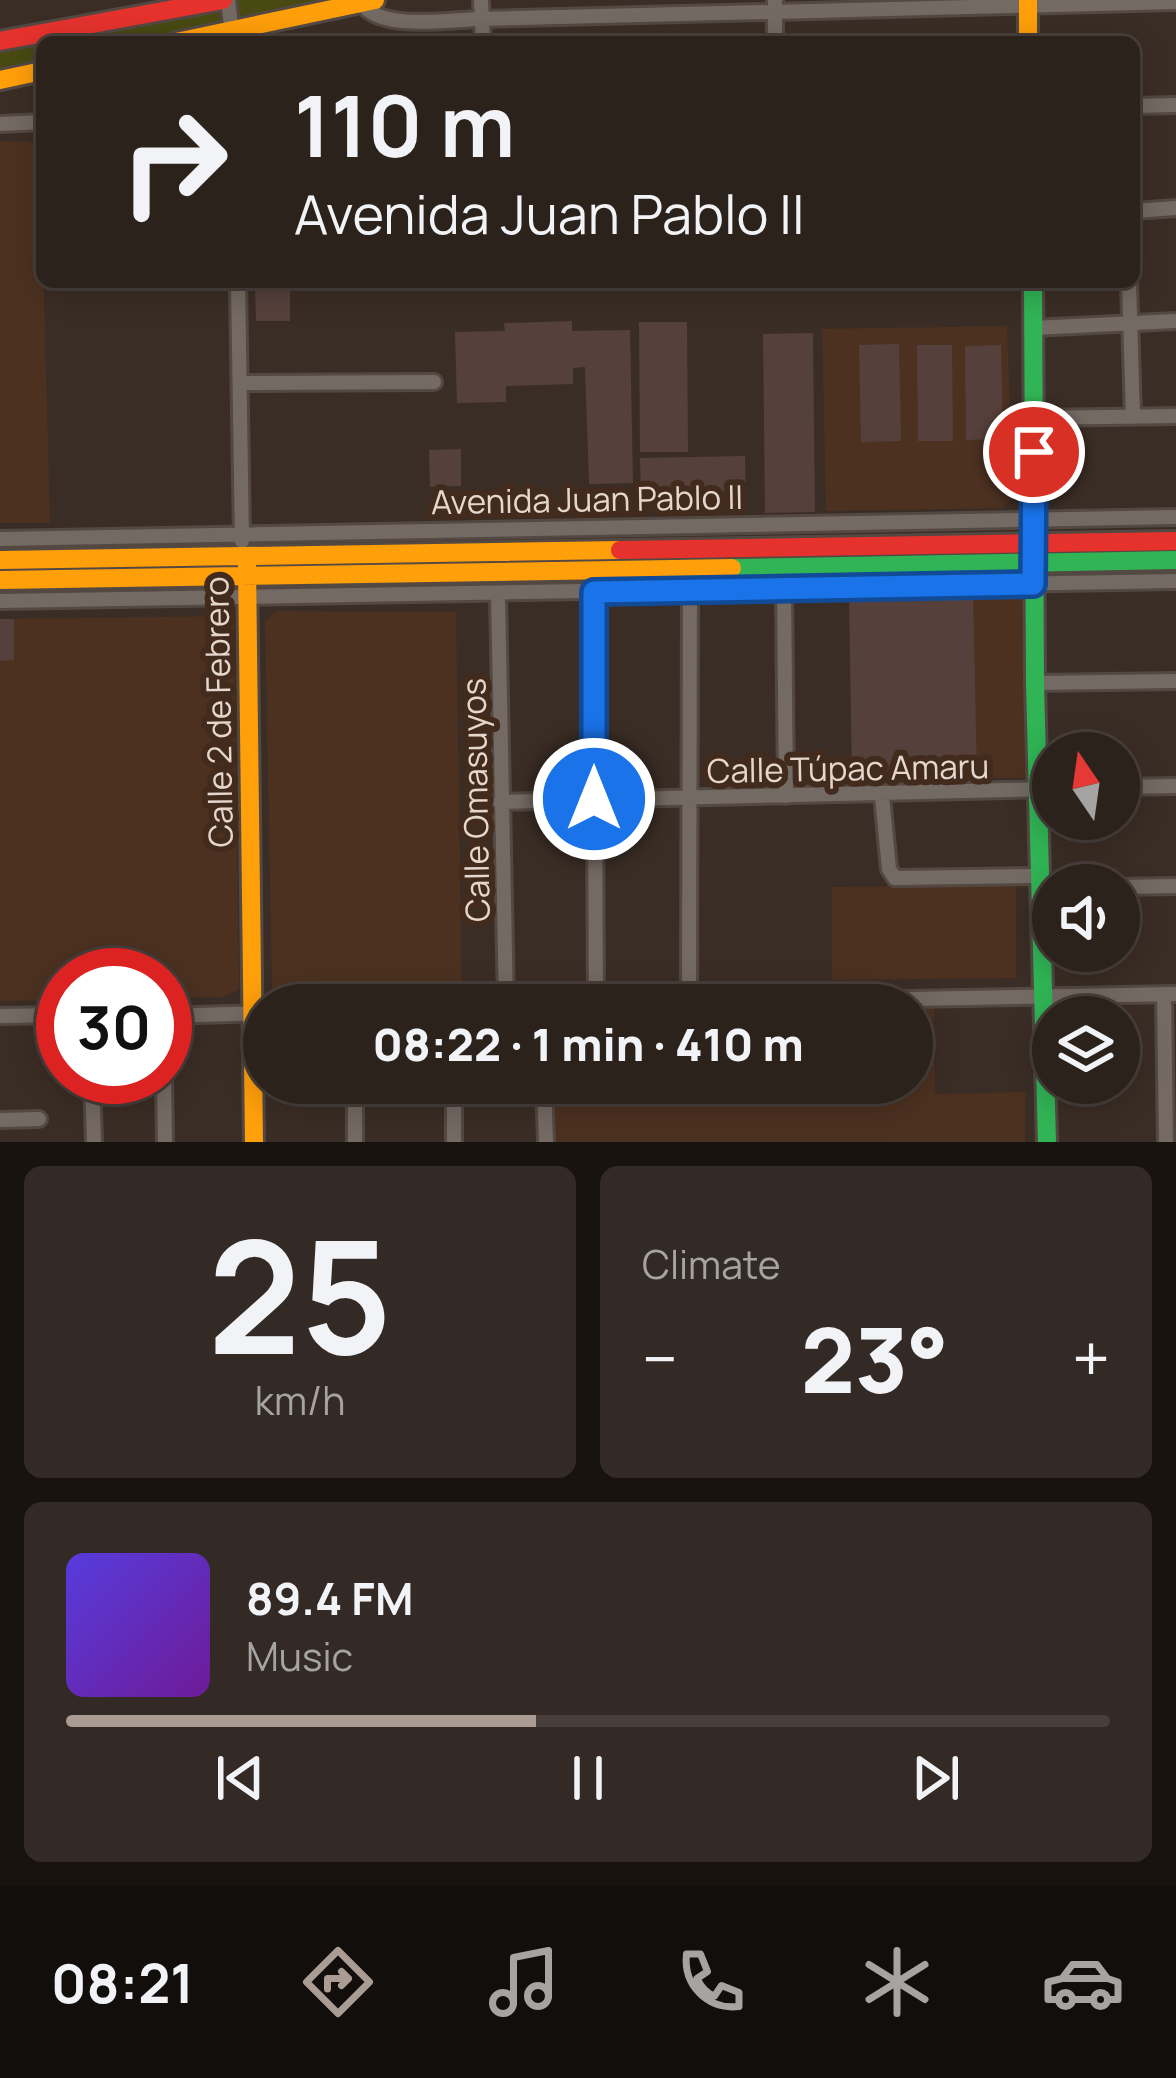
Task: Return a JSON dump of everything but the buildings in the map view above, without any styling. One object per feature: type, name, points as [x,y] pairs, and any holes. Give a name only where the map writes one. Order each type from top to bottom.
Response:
[{"type":"main road","points":[[0,41],[226,0]]},
{"type":"main road","points":[[233,36],[369,1]]},
{"type":"main road","points":[[1028,3],[1028,36]]},
{"type":"main road","points":[[0,80],[36,71]]},
{"type":"main road","points":[[1033,288],[1033,584],[1040,732]]},
{"type":"main road","points":[[1036,553],[1176,541]]},
{"type":"main road","points":[[0,580],[247,567],[1036,553],[1176,560]]},
{"type":"main road","points":[[0,560],[247,567]]},
{"type":"main road","name":"Calle 2 de Febrero","points":[[247,567],[257,984]]},
{"type":"main road","points":[[1043,972],[1047,1142]]},
{"type":"main road","name":"Calle 2 de Febrero","points":[[254,1142],[255,1104]]},
{"type":"street","points":[[226,0],[233,36]]},
{"type":"street","points":[[482,0],[483,36]]},
{"type":"street","points":[[369,1],[371,14],[389,19],[775,6],[1176,2]]},
{"type":"street","points":[[1140,106],[1176,105]]},
{"type":"street","points":[[0,124],[36,122]]},
{"type":"street","points":[[1140,211],[1176,208]]},
{"type":"street","name":"Calle 2 de Febrero","points":[[238,288],[241,536],[247,567]]},
{"type":"street","points":[[1130,288],[1133,416]]},
{"type":"street","points":[[1034,328],[1176,321]]},
{"type":"street","points":[[241,383],[434,382]]},
{"type":"street","points":[[1034,418],[1176,416]]},
{"type":"street","name":"Avenida Juan Pablo II","points":[[0,539],[1176,517]]},
{"type":"street","points":[[0,601],[1176,581]]},
{"type":"street","points":[[784,588],[787,796]]},
{"type":"street","points":[[689,984],[690,590]]},
{"type":"street","points":[[592,984],[594,592]]},
{"type":"street","name":"Calle Omasuyos","points":[[498,594],[505,984]]},
{"type":"street","points":[[1035,683],[1176,681]]},
{"type":"street","points":[[1140,787],[1176,786]]},
{"type":"street","name":"Calle Túpac Amaru","points":[[500,802],[1032,790]]},
{"type":"street","points":[[882,796],[889,869],[895,878],[1032,883]]},
{"type":"street","points":[[1140,887],[1176,886]]},
{"type":"street","points":[[933,998],[1170,994],[1166,1142]]},
{"type":"street","points":[[192,1015],[243,1014]]},
{"type":"street","points":[[0,1016],[36,1015]]},
{"type":"street","points":[[93,1104],[94,1142]]},
{"type":"street","points":[[164,1104],[165,1142]]},
{"type":"street","points":[[355,1104],[355,1142]]},
{"type":"street","points":[[454,1104],[454,1142]]},
{"type":"street","points":[[545,1104],[546,1142]]},
{"type":"street","points":[[0,1120],[39,1119]]},
{"type":"shaded area","points":[[233,0],[332,0],[172,36],[62,36]]},
{"type":"shaded area","points":[[36,41],[36,62],[0,69],[0,49]]},
{"type":"shaded area","points":[[0,141],[36,142],[36,288],[44,288],[50,523],[0,523]]},
{"type":"shaded area","points":[[1007,326],[1013,498],[1002,508],[826,511],[822,329]]},
{"type":"shaded area","points":[[849,595],[1018,595],[1026,604],[1030,778],[852,777]]},
{"type":"shaded area","points":[[277,611],[456,612],[462,984],[272,984],[265,621]]},
{"type":"shaded area","points":[[234,616],[239,989],[223,997],[192,998],[192,948],[36,948],[36,1000],[0,1001],[0,619]]},
{"type":"shaded area","points":[[1016,885],[1016,978],[832,980],[832,887]]},
{"type":"shaded area","points":[[933,1007],[935,1094],[1025,1092],[1025,1142],[550,1142],[550,1104],[933,1104]]},
{"type":"traffic: fast","points":[[1033,288],[1035,683],[1047,1142]]},
{"type":"traffic: fast","points":[[732,568],[1176,560]]},
{"type":"traffic: slow","points":[[204,36],[375,0]]},
{"type":"traffic: slow","points":[[1028,0],[1028,36]]},
{"type":"traffic: slow","points":[[0,80],[36,72]]},
{"type":"traffic: slow","points":[[0,560],[620,550]]},
{"type":"traffic: slow","points":[[247,565],[254,1142]]},
{"type":"traffic: slow","points":[[0,580],[732,568]]},
{"type":"traffic: jam","points":[[0,41],[223,0]]},
{"type":"traffic: jam","points":[[620,550],[1176,541]]},
{"type":"route","points":[[594,799],[594,592],[1033,584],[1034,452]]}]
